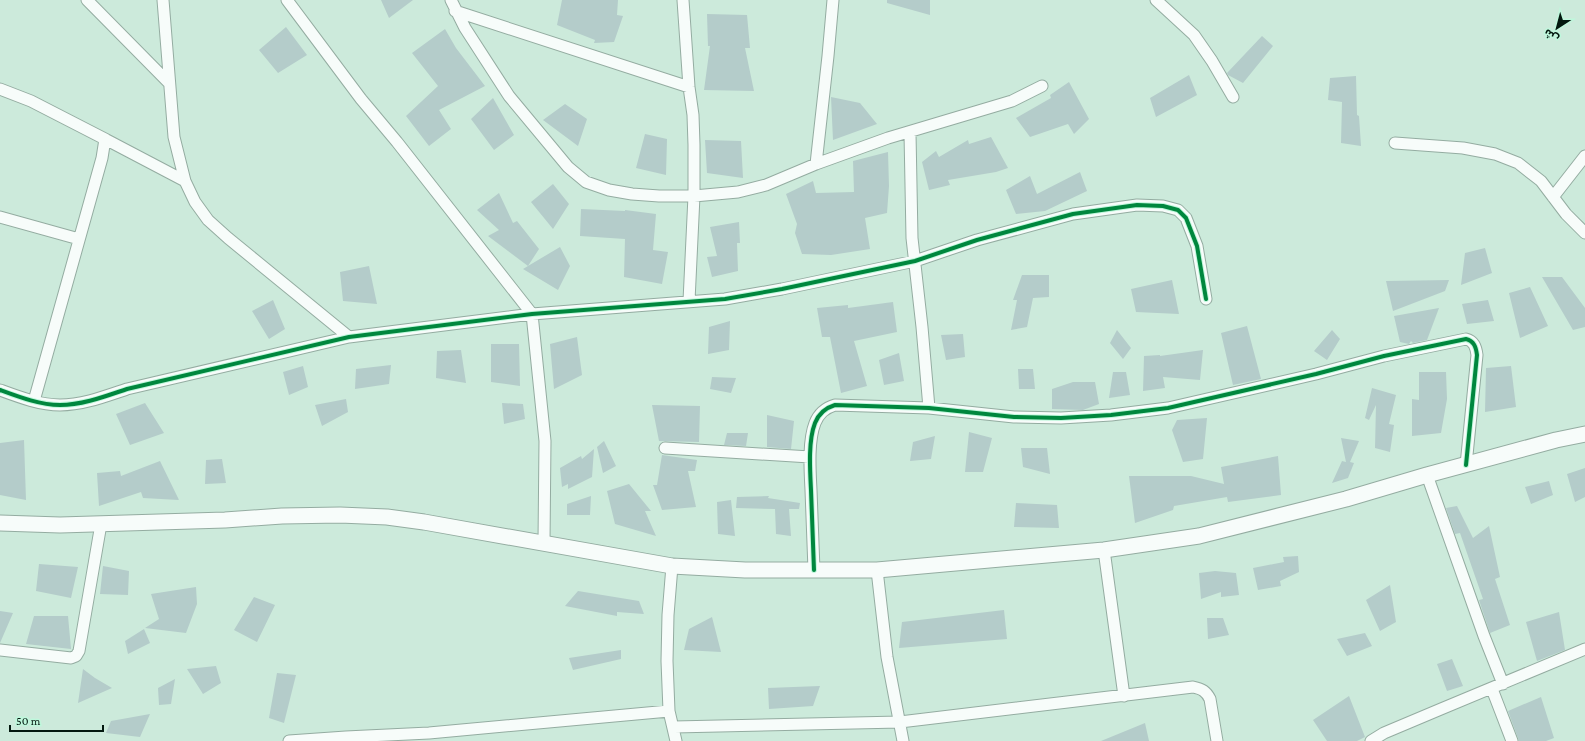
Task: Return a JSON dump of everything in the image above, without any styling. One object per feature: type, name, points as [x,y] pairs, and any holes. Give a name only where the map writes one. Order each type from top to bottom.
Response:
[{"type":"main road","points":[[0,523],[60,525],[101,524],[340,514],[387,517],[424,522],[544,542],[672,566],[745,570],[877,570],[1104,550],[1199,536],[1346,499],[1427,475],[1556,440],[1585,434]]},
{"type":"street","points":[[87,0],[168,82]]},
{"type":"street","points":[[163,0],[168,82],[174,137],[185,181],[194,202],[208,220],[228,238],[349,337]]},
{"type":"street","points":[[287,0],[361,99],[397,142],[532,314],[545,441],[544,542]]},
{"type":"street","points":[[683,0],[689,87],[693,115],[694,196],[689,301]]},
{"type":"street","points":[[816,164],[833,0]]},
{"type":"street","points":[[1156,0],[1194,35],[1212,61],[1233,97]]},
{"type":"street","points":[[453,5],[689,87]]},
{"type":"street","points":[[453,5],[509,96],[568,167],[586,182],[609,190],[632,194],[694,196],[738,192],[766,185],[816,164],[888,138],[910,133],[1012,101],[1042,86]]},
{"type":"street","points":[[0,89],[32,101],[185,181]]},
{"type":"street","points":[[910,133],[912,238],[929,408]]},
{"type":"street","points":[[34,402],[102,158],[105,140]]},
{"type":"street","points":[[1395,143],[1463,148],[1494,154],[1518,163],[1541,181],[1566,214],[1585,233]]},
{"type":"street","points":[[1553,197],[1585,156]]},
{"type":"street","points":[[0,390],[34,402],[60,405],[92,400],[127,389],[349,337],[532,314],[725,298],[782,289],[915,261],[977,240],[1073,214],[1137,205],[1163,206],[1178,210],[1186,218],[1197,246],[1206,299]]},
{"type":"street","points":[[0,217],[79,240]]},
{"type":"street","points":[[814,570],[810,457],[814,425],[822,411],[828,407],[843,405],[929,408],[1014,417],[1062,418],[1111,416],[1168,408],[1316,374],[1384,356],[1466,339],[1471,340],[1476,347],[1477,355],[1466,465]]},
{"type":"street","points":[[665,448],[810,457]]},
{"type":"street","points":[[1427,475],[1484,636],[1503,684]]},
{"type":"street","points":[[0,650],[71,658],[76,656],[78,652],[101,524]]},
{"type":"street","points":[[1104,550],[1124,696]]},
{"type":"street","points":[[672,566],[668,615],[667,661],[669,711],[674,727],[676,741]]},
{"type":"street","points":[[877,570],[887,657],[903,741]]},
{"type":"street","points":[[1371,741],[1384,733],[1409,722],[1492,689],[1585,649]]},
{"type":"street","points":[[674,727],[900,722],[1194,687],[1202,688],[1210,699],[1217,741]]},
{"type":"street","points":[[1492,689],[1512,741]]},
{"type":"street","points":[[289,741],[429,733],[669,711]]},
{"type":"building","points":[[381,0],[413,0],[389,18]]},
{"type":"building","points":[[562,0],[618,0],[617,15],[623,16],[614,42],[594,43],[595,40],[557,25]]},
{"type":"building","points":[[887,0],[930,0],[930,15],[887,3]]},
{"type":"building","points":[[707,14],[747,15],[750,48],[745,48],[754,91],[704,90],[710,46],[708,46]]},
{"type":"building","points":[[286,27],[307,55],[278,73],[259,50]]},
{"type":"building","points":[[445,29],[456,48],[485,86],[439,110],[451,129],[429,146],[406,116],[438,86],[412,53]]},
{"type":"building","points":[[1262,36],[1273,46],[1243,83],[1228,75],[1227,73]]},
{"type":"building","points":[[1189,75],[1197,95],[1156,117],[1150,98]]},
{"type":"building","points":[[1356,76],[1357,115],[1359,116],[1361,146],[1341,143],[1342,102],[1328,100],[1330,78]]},
{"type":"building","points":[[1069,82],[1089,119],[1074,134],[1068,124],[1030,137],[1016,118],[1051,98],[1050,95]]},
{"type":"building","points":[[831,97],[860,103],[877,124],[833,140]]},
{"type":"building","points":[[493,98],[514,135],[494,150],[471,119]]},
{"type":"building","points":[[565,104],[587,119],[578,146],[543,120]]},
{"type":"building","points":[[645,134],[667,139],[666,175],[636,168]]},
{"type":"building","points":[[991,137],[1008,168],[996,172],[948,180],[950,185],[929,190],[922,162],[936,151],[939,157],[968,140],[969,144]]},
{"type":"building","points":[[705,140],[741,141],[743,178],[707,173]]},
{"type":"building","points":[[888,152],[889,186],[887,213],[865,218],[870,249],[831,255],[802,254],[795,233],[797,224],[786,194],[813,181],[816,193],[854,192],[853,161]]},
{"type":"building","points":[[1080,172],[1087,191],[1045,211],[1016,214],[1006,190],[1030,176],[1037,194]]},
{"type":"building","points":[[553,184],[569,204],[553,229],[531,202]]},
{"type":"building","points":[[499,193],[513,223],[517,221],[539,249],[528,266],[488,236],[499,230],[477,210]]},
{"type":"building","points":[[581,209],[625,210],[656,214],[653,250],[668,252],[662,284],[624,277],[625,239],[580,236]]},
{"type":"building","points":[[739,222],[740,243],[737,243],[738,271],[712,277],[707,257],[717,256],[710,227]]},
{"type":"building","points":[[560,247],[570,266],[558,290],[523,269]]},
{"type":"building","points":[[1485,248],[1492,273],[1461,285],[1465,253]]},
{"type":"building","points":[[369,266],[377,304],[343,301],[340,272]]},
{"type":"building","points":[[1022,275],[1049,275],[1049,297],[1033,298],[1027,327],[1011,330],[1017,300],[1013,300]]},
{"type":"building","points":[[1542,277],[1562,277],[1585,308],[1585,327],[1573,330]]},
{"type":"building","points":[[1172,280],[1179,314],[1136,312],[1131,289]]},
{"type":"building","points":[[1449,280],[1445,291],[1393,311],[1386,281]]},
{"type":"building","points":[[1530,287],[1548,326],[1520,338],[1509,293]]},
{"type":"building","points":[[273,300],[285,329],[269,339],[252,311]]},
{"type":"building","points":[[1488,300],[1494,321],[1467,324],[1462,304]]},
{"type":"building","points":[[893,302],[897,332],[854,341],[867,386],[841,393],[830,337],[822,337],[817,308],[848,305],[848,308]]},
{"type":"building","points":[[1439,308],[1427,340],[1413,343],[1411,341],[1409,344],[1400,342],[1394,316]]},
{"type":"building","points":[[730,321],[729,350],[708,354],[709,327]]},
{"type":"building","points":[[1247,326],[1261,379],[1233,385],[1221,333]]},
{"type":"building","points":[[1117,330],[1131,348],[1123,359],[1110,343]]},
{"type":"building","points":[[1332,330],[1340,339],[1327,360],[1314,351]]},
{"type":"building","points":[[963,334],[965,357],[946,360],[941,335]]},
{"type":"building","points":[[577,337],[582,375],[554,389],[550,344]]},
{"type":"building","points":[[491,344],[519,344],[520,386],[491,382]]},
{"type":"building","points":[[461,350],[466,383],[436,378],[437,351]]},
{"type":"building","points":[[1203,350],[1200,380],[1163,377],[1165,388],[1143,391],[1144,356],[1160,356]]},
{"type":"building","points":[[899,353],[904,381],[884,385],[879,360]]},
{"type":"building","points":[[391,365],[389,384],[355,389],[356,369]]},
{"type":"building","points":[[303,366],[308,387],[289,395],[283,372]]},
{"type":"building","points":[[1511,366],[1516,407],[1485,412],[1486,368]]},
{"type":"building","points":[[1018,369],[1033,369],[1035,389],[1019,389]]},
{"type":"building","points":[[1113,372],[1126,372],[1130,395],[1109,398]]},
{"type":"building","points":[[1419,372],[1446,372],[1447,399],[1441,433],[1412,436],[1412,399],[1419,400]]},
{"type":"building","points":[[712,377],[736,378],[731,393],[710,389]]},
{"type":"building","points":[[1073,382],[1095,382],[1099,404],[1083,410],[1052,409],[1052,389]]},
{"type":"building","points":[[1372,388],[1396,395],[1389,424],[1394,425],[1390,452],[1375,448],[1376,405],[1369,420],[1365,418]]},
{"type":"building","points":[[346,399],[348,412],[322,426],[315,405]]},
{"type":"building","points":[[145,403],[164,433],[130,445],[116,414]]},
{"type":"building","points":[[502,403],[523,404],[525,419],[504,424]]},
{"type":"building","points":[[652,405],[700,406],[699,442],[659,441]]},
{"type":"building","points":[[767,415],[794,421],[791,449],[767,447]]},
{"type":"building","points":[[1207,418],[1203,459],[1183,462],[1172,430],[1177,420]]},
{"type":"building","points":[[969,432],[992,438],[983,472],[965,472]]},
{"type":"building","points":[[727,433],[748,433],[746,446],[724,445]]},
{"type":"building","points":[[935,436],[931,459],[910,461],[913,442]]},
{"type":"building","points":[[1341,438],[1359,441],[1350,462],[1354,463],[1348,478],[1332,483],[1342,461],[1346,462]]},
{"type":"building","points":[[24,440],[26,500],[0,495],[0,443]]},
{"type":"building","points":[[604,441],[616,466],[603,473],[597,447]]},
{"type":"building","points":[[1021,448],[1047,448],[1050,474],[1023,467]]},
{"type":"building","points":[[594,449],[592,477],[568,489],[568,484],[562,487],[560,468],[581,456],[582,459]]},
{"type":"building","points":[[662,455],[697,460],[695,471],[688,471],[696,507],[662,510],[653,485],[657,485]]},
{"type":"building","points":[[1278,456],[1281,495],[1228,502],[1227,497],[1174,506],[1173,510],[1135,523],[1129,476],[1191,476],[1224,484],[1221,467]]},
{"type":"building","points":[[222,459],[226,483],[205,484],[206,460]]},
{"type":"building","points":[[160,461],[179,500],[143,498],[141,492],[99,506],[97,473],[120,471],[121,476]]},
{"type":"building","points":[[1585,468],[1585,497],[1575,502],[1567,474]]},
{"type":"building","points":[[1549,481],[1553,495],[1531,504],[1525,487]]},
{"type":"building","points":[[629,484],[651,511],[645,511],[656,536],[615,524],[607,491]]},
{"type":"building","points":[[591,496],[590,515],[567,515],[567,504]]},
{"type":"building","points":[[769,496],[768,498],[800,503],[799,509],[789,509],[791,536],[776,534],[775,509],[736,508],[737,497]]},
{"type":"building","points":[[731,500],[735,536],[718,534],[717,502]]},
{"type":"building","points":[[1016,503],[1057,505],[1059,528],[1014,527]]},
{"type":"building","points":[[1457,506],[1473,538],[1489,526],[1500,577],[1495,579],[1510,625],[1490,633],[1479,600],[1483,599],[1460,533],[1455,534],[1446,508]]},
{"type":"building","points":[[1298,556],[1299,572],[1280,581],[1281,586],[1258,590],[1253,568],[1284,562],[1283,557]]},
{"type":"building","points":[[39,564],[78,567],[71,598],[36,591]]},
{"type":"building","points":[[103,566],[129,571],[128,595],[100,594]]},
{"type":"building","points":[[1215,571],[1236,573],[1239,595],[1221,597],[1221,592],[1201,599],[1199,573]]},
{"type":"building","points":[[1390,585],[1396,622],[1380,631],[1366,600]]},
{"type":"building","points":[[196,587],[197,604],[186,633],[145,628],[159,619],[151,594]]},
{"type":"building","points":[[578,591],[639,601],[644,614],[617,612],[617,616],[565,606]]},
{"type":"building","points":[[254,597],[275,605],[257,642],[234,630]]},
{"type":"building","points":[[1004,610],[1007,639],[899,648],[902,622]]},
{"type":"building","points":[[0,611],[13,613],[0,643]]},
{"type":"building","points":[[1559,612],[1565,650],[1537,661],[1526,622]]},
{"type":"building","points":[[34,616],[68,616],[71,649],[26,644]]},
{"type":"building","points":[[712,617],[721,652],[684,650],[689,629]]},
{"type":"building","points":[[1207,618],[1223,618],[1229,635],[1208,639]]},
{"type":"building","points":[[144,629],[150,643],[128,654],[125,641]]},
{"type":"building","points":[[1365,633],[1372,646],[1347,656],[1337,639]]},
{"type":"building","points":[[621,650],[621,659],[573,670],[569,658]]},
{"type":"building","points":[[1452,659],[1463,686],[1447,691],[1437,664]]},
{"type":"building","points":[[216,666],[221,683],[203,694],[187,669]]},
{"type":"building","points":[[83,669],[95,678],[112,688],[78,703]]},
{"type":"building","points":[[277,673],[296,675],[284,723],[269,718]]},
{"type":"building","points":[[175,679],[171,704],[159,705],[158,688]]},
{"type":"building","points":[[820,686],[813,706],[769,709],[768,688]]},
{"type":"building","points":[[1349,696],[1365,737],[1357,741],[1327,741],[1313,720]]},
{"type":"building","points":[[1541,697],[1554,738],[1546,741],[1519,741],[1508,711]]},
{"type":"building","points":[[150,714],[140,737],[106,733],[111,721]]},
{"type":"building","points":[[1145,723],[1149,741],[1101,741]]},
{"type":"cycle path","points":[[0,390],[37,402],[52,405],[69,405],[94,400],[127,389],[349,337],[532,314],[725,299],[782,289],[915,261],[977,240],[1073,214],[1137,205],[1163,206],[1178,210],[1186,218],[1197,246],[1206,299]]},
{"type":"cycle path","points":[[814,570],[810,465],[811,438],[818,416],[825,409],[835,405],[929,408],[1014,417],[1061,418],[1111,415],[1168,408],[1316,374],[1384,356],[1466,339],[1471,341],[1474,345],[1477,355],[1466,465]]}]
